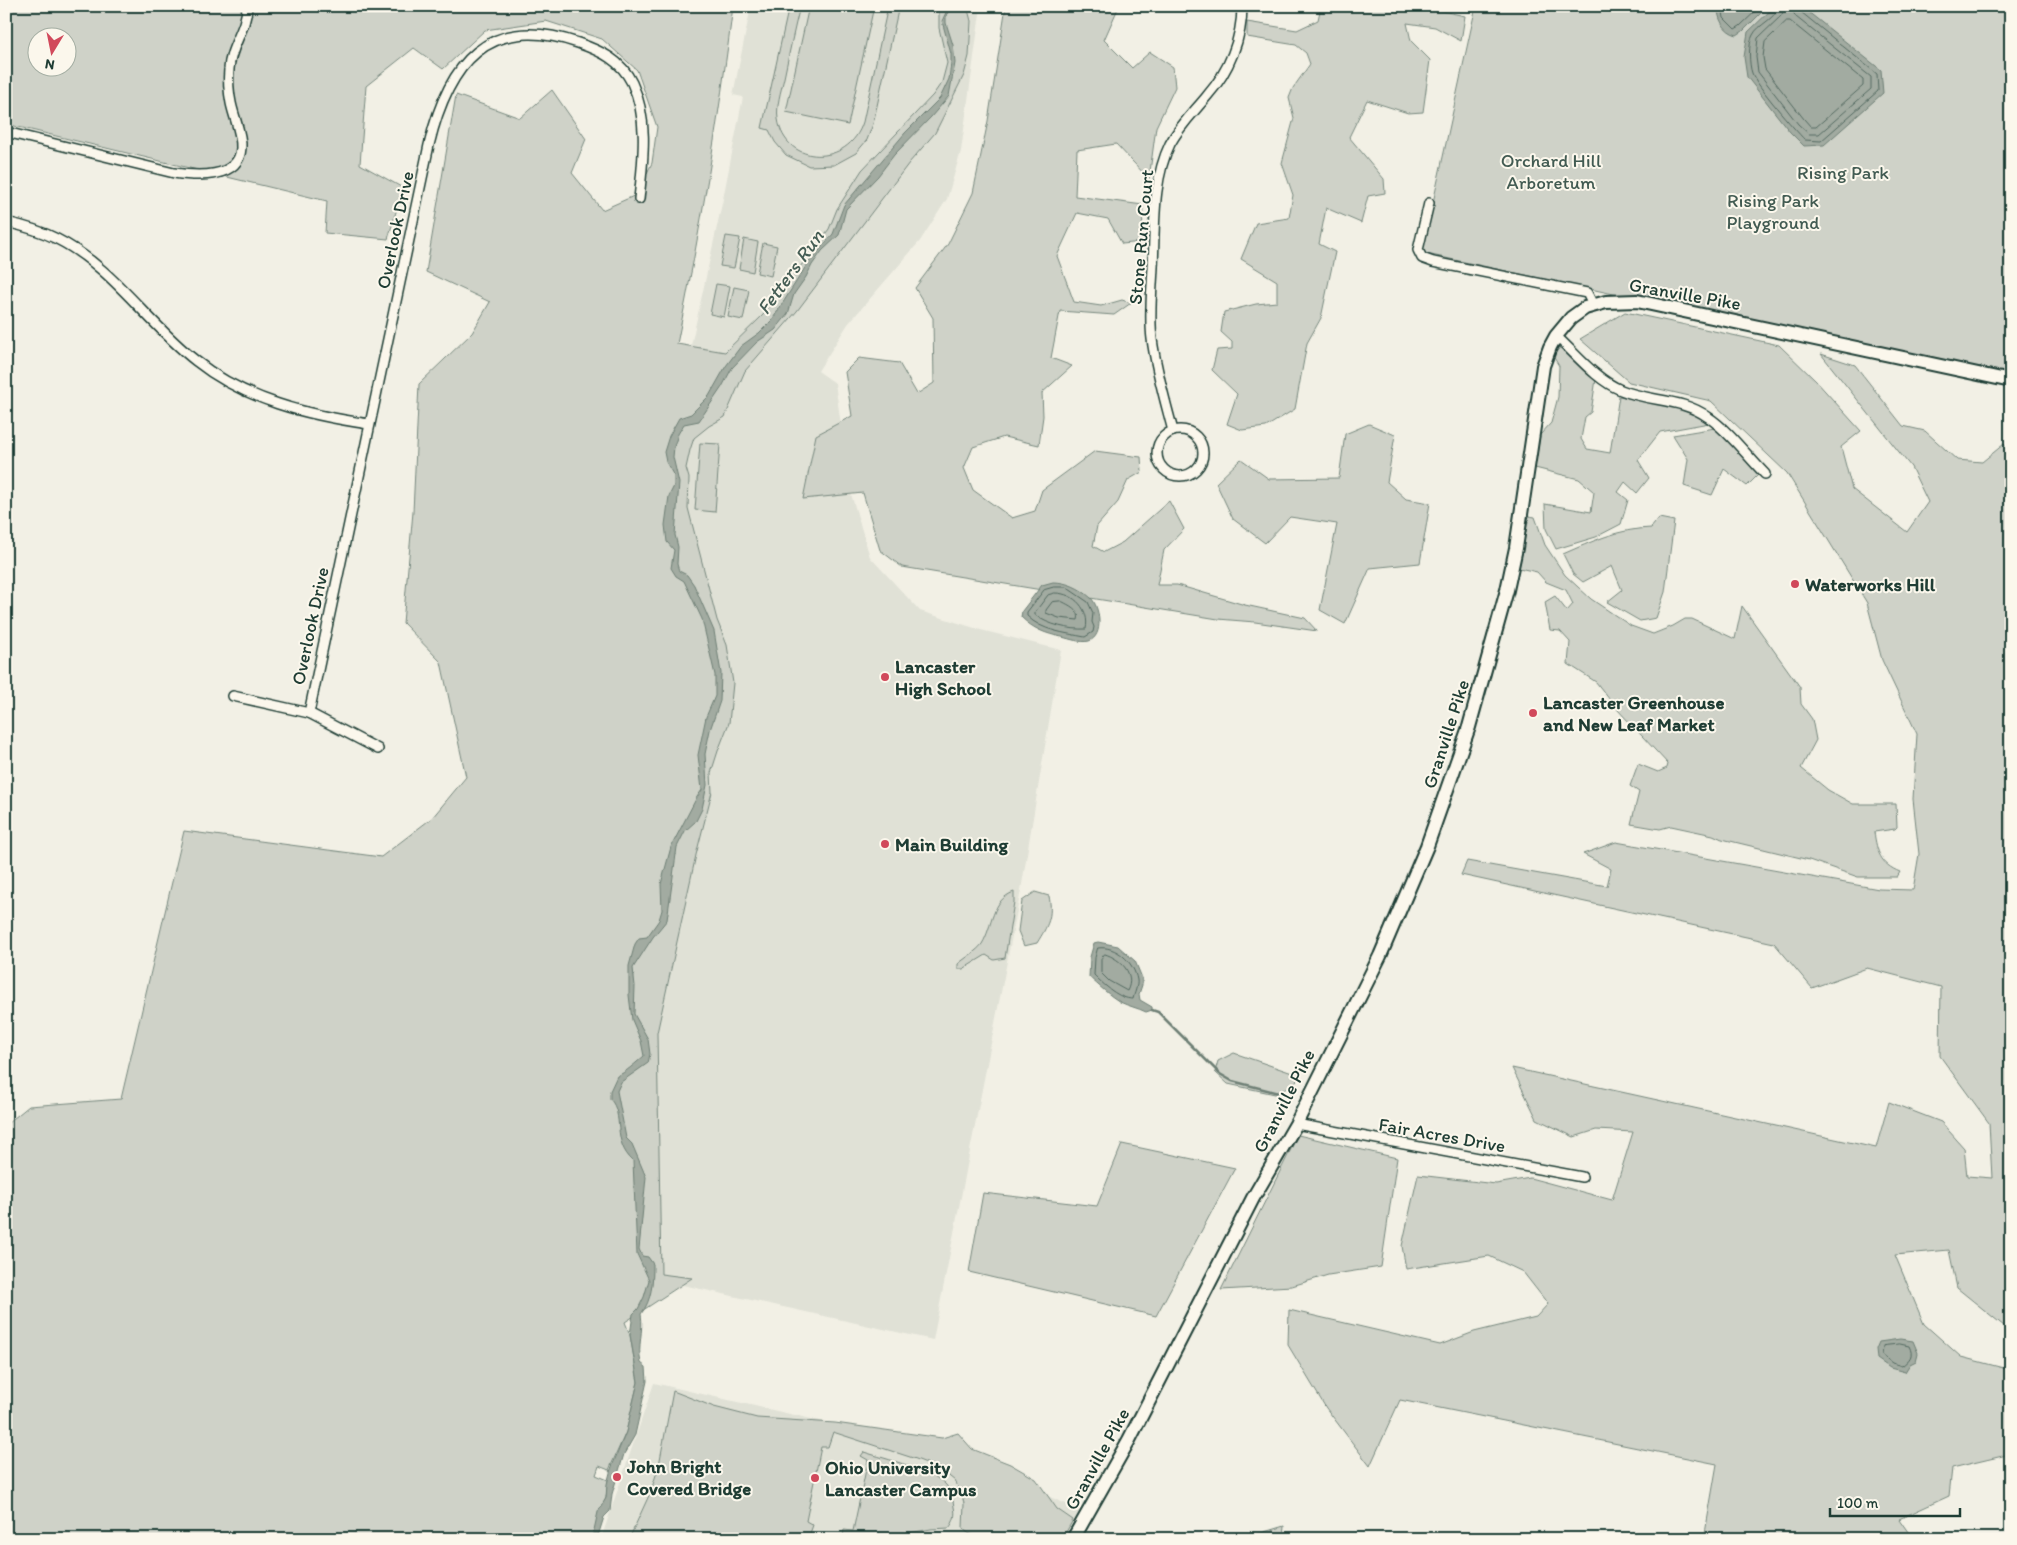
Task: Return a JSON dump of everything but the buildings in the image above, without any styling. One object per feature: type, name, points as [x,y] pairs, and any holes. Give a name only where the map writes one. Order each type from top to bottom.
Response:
[{"type":"highway","name":"Granville Pike","points":[[1073,1539],[1150,1402],[1254,1198],[1296,1124],[1396,920],[1433,830],[1464,743],[1494,643],[1516,548],[1544,366],[1556,336],[1572,318],[1594,305],[1614,300],[1637,301],[2011,381]]},
{"type":"street","points":[[6,132],[174,173],[205,176],[227,169],[238,160],[241,150],[231,102],[229,72],[232,53],[244,26],[247,6]]},
{"type":"street","name":"Stone Run Court","points":[[1173,431],[1157,369],[1151,336],[1156,199],[1165,157],[1173,140],[1183,123],[1218,81],[1230,61],[1240,32],[1242,6]]},
{"type":"street","name":"Overlook Drive","points":[[308,713],[433,128],[441,103],[460,68],[478,51],[498,40],[512,36],[536,34],[562,38],[597,50],[618,64],[632,83],[643,118],[644,130],[638,199]]},
{"type":"street","points":[[1429,203],[1418,250],[1422,258],[1448,265],[1587,292],[1594,305]]},
{"type":"street","points":[[6,222],[35,230],[75,249],[96,264],[181,349],[228,383],[251,394],[293,409],[369,424]]},
{"type":"street","points":[[1556,336],[1605,382],[1620,390],[1682,404],[1709,417],[1765,474]]},
{"type":"street","points":[[1173,431],[1191,432],[1198,438],[1202,446],[1204,455],[1201,464],[1187,476],[1180,477],[1169,474],[1162,468],[1158,460],[1156,451],[1159,442],[1165,435],[1173,431]]},
{"type":"street","points":[[233,696],[308,713],[378,749]]},
{"type":"street","name":"Fair Acres Drive","points":[[1296,1124],[1582,1177]]},
{"type":"shaded area","name":"Lancaster High School","points":[[751,6],[981,6],[961,151],[947,199],[920,241],[848,324],[818,371],[835,383],[851,494],[870,557],[920,611],[981,630],[1061,650],[1021,890],[933,1340],[651,1278],[660,488],[723,199],[743,97],[733,95]]},
{"type":"shaded area","name":"Ohio University Lancaster Campus","points":[[654,1383],[934,1447],[1080,1510],[1063,1539],[601,1539]]},
{"type":"green space","points":[[6,6],[733,6],[708,176],[677,344],[725,352],[763,315],[829,229],[837,209],[862,170],[933,95],[942,82],[947,63],[939,28],[939,6],[967,6],[971,21],[969,56],[964,75],[935,133],[909,163],[797,311],[745,371],[725,417],[709,426],[694,438],[690,450],[686,468],[689,478],[688,508],[717,620],[727,645],[733,683],[729,723],[711,773],[712,792],[696,855],[657,1033],[661,1274],[692,1278],[625,1322],[630,1335],[638,1382],[626,1432],[609,1470],[599,1466],[596,1475],[608,1480],[606,1498],[592,1539],[6,1539],[6,1128],[8,1123],[29,1106],[121,1099],[184,831],[381,857],[432,818],[466,777],[441,662],[403,623],[413,512],[419,384],[472,333],[490,302],[426,272],[456,95],[520,118],[552,90],[586,139],[572,173],[602,210],[636,195],[652,163],[657,127],[637,70],[602,39],[546,21],[485,30],[443,69],[414,48],[366,86],[360,164],[403,188],[388,239],[325,233],[327,201],[6,124]]},
{"type":"green space","points":[[789,6],[800,6],[779,98],[778,119],[783,135],[792,146],[804,153],[818,155],[832,153],[845,147],[856,137],[863,122],[888,6],[899,6],[873,124],[867,140],[856,153],[834,165],[809,166],[786,155],[775,142],[769,130],[762,128]]},
{"type":"green space","points":[[809,6],[874,6],[848,125],[786,112]]},
{"type":"green space","points":[[1006,6],[1119,6],[1104,40],[1132,68],[1150,52],[1173,67],[1175,87],[1156,127],[1149,179],[1116,144],[1077,150],[1075,196],[1143,205],[1142,242],[1122,244],[1108,219],[1077,213],[1057,256],[1074,302],[1101,306],[1122,300],[1131,303],[1114,315],[1060,311],[1051,358],[1072,366],[1042,393],[1043,416],[1039,445],[1004,437],[973,447],[964,468],[973,490],[1012,518],[1035,511],[1042,490],[1095,451],[1141,457],[1142,472],[1128,480],[1118,502],[1097,526],[1093,546],[1104,552],[1123,542],[1169,501],[1184,529],[1164,550],[1157,585],[1177,585],[1245,605],[1305,618],[1317,631],[1218,619],[902,567],[880,550],[863,493],[803,499],[816,435],[852,416],[845,372],[859,358],[899,363],[917,394],[934,383],[933,318],[915,288],[948,244],[973,193],[988,121]]},
{"type":"green space","points":[[1321,6],[1419,6],[1465,16],[1461,41],[1435,27],[1407,23],[1411,41],[1430,60],[1423,112],[1408,113],[1367,100],[1349,137],[1384,179],[1385,193],[1368,196],[1361,223],[1326,208],[1319,244],[1335,252],[1321,318],[1307,343],[1295,409],[1266,427],[1242,430],[1227,424],[1237,394],[1212,370],[1217,350],[1232,349],[1232,342],[1221,332],[1224,312],[1256,304],[1277,302],[1277,281],[1241,259],[1256,223],[1289,218],[1293,195],[1282,163],[1294,118],[1289,98],[1293,88],[1310,64],[1306,53],[1296,45],[1247,37],[1247,22],[1297,30],[1318,20]]},
{"type":"green space","name":"Rising Park","points":[[1476,6],[2011,6],[2011,379],[1422,253]]},
{"type":"green space","points":[[726,236],[740,238],[734,268],[720,266]]},
{"type":"green space","points":[[744,239],[758,242],[753,272],[739,269]]},
{"type":"green space","points":[[763,243],[777,246],[771,276],[757,273]]},
{"type":"green space","points":[[716,284],[730,286],[724,317],[710,314]]},
{"type":"green space","points":[[734,287],[749,290],[743,320],[728,317]]},
{"type":"green space","points":[[1625,312],[1779,345],[1816,381],[1861,431],[1841,447],[1852,489],[1907,532],[1928,502],[1911,467],[1821,354],[1855,365],[1903,426],[1925,431],[1957,460],[1982,462],[2004,444],[2011,452],[2011,1023],[2007,1022],[2011,1091],[2011,1329],[2004,1326],[1957,1288],[1949,1250],[1895,1255],[1924,1324],[1961,1357],[2011,1370],[2011,1454],[1952,1468],[1949,1496],[1899,1519],[1913,1539],[1704,1539],[1717,1464],[1400,1400],[1370,1466],[1326,1408],[1288,1345],[1289,1310],[1440,1345],[1474,1332],[1536,1317],[1548,1304],[1523,1272],[1489,1256],[1406,1269],[1402,1246],[1418,1175],[1496,1184],[1530,1178],[1612,1200],[1633,1132],[1596,1130],[1574,1137],[1537,1119],[1512,1068],[1876,1148],[1889,1102],[1941,1122],[1964,1148],[1967,1176],[1992,1178],[1989,1123],[1940,1056],[1941,987],[1867,968],[1812,988],[1774,943],[1461,875],[1467,861],[1607,886],[1611,869],[1583,854],[1616,842],[1879,889],[1913,890],[1919,854],[1913,799],[1917,734],[1882,660],[1867,603],[1787,473],[1711,401],[1629,382],[1580,339]]},
{"type":"green space","points":[[1562,345],[1596,379],[1591,412],[1585,417],[1581,439],[1587,449],[1610,453],[1619,396],[1693,411],[1709,423],[1660,432],[1638,460],[1649,478],[1637,493],[1625,482],[1618,492],[1628,500],[1621,524],[1596,537],[1556,549],[1546,529],[1545,504],[1591,512],[1594,492],[1579,479],[1535,468],[1540,435],[1551,423],[1558,397],[1559,366],[1553,356]]},
{"type":"green space","points":[[1369,424],[1395,435],[1387,482],[1406,499],[1430,503],[1420,563],[1370,568],[1345,624],[1320,610],[1337,524],[1290,517],[1265,543],[1233,519],[1216,483],[1241,459],[1269,479],[1339,478],[1345,434]]},
{"type":"green space","points":[[1715,428],[1759,474],[1747,486],[1724,469],[1712,495],[1684,486],[1688,459],[1673,435]]},
{"type":"green space","points":[[700,443],[720,444],[715,512],[695,510]]},
{"type":"green space","points":[[1529,516],[1535,517],[1545,545],[1565,575],[1591,599],[1631,626],[1653,634],[1685,619],[1692,619],[1735,639],[1742,606],[1800,687],[1801,704],[1812,719],[1816,740],[1801,768],[1828,790],[1853,804],[1896,804],[1897,827],[1895,829],[1874,832],[1878,851],[1888,865],[1900,872],[1897,877],[1858,877],[1809,860],[1722,839],[1713,835],[1671,826],[1660,829],[1631,824],[1639,792],[1630,786],[1638,764],[1658,772],[1667,768],[1668,764],[1617,709],[1596,682],[1568,664],[1570,642],[1560,631],[1550,630],[1545,602],[1555,596],[1567,611],[1573,604],[1566,590],[1546,582],[1537,572],[1519,568]]},
{"type":"green space","points":[[1659,518],[1674,521],[1665,592],[1656,618],[1640,621],[1607,602],[1622,590],[1612,566],[1583,582],[1573,574],[1563,554],[1617,533],[1651,528]]},
{"type":"green space","points":[[1014,892],[1005,958],[994,960],[986,955],[963,969],[958,969],[958,964],[982,944],[993,914],[1001,901]]},
{"type":"green space","points":[[1035,892],[1049,896],[1050,915],[1047,926],[1037,943],[1024,946],[1018,931],[1022,901]]},
{"type":"green space","points":[[1234,1053],[1301,1076],[1291,1086],[1275,1094],[1228,1084],[1215,1072],[1218,1061]]},
{"type":"green space","points":[[1298,1135],[1397,1158],[1381,1267],[1328,1275],[1292,1286],[1221,1290]]},
{"type":"green space","points":[[1122,1144],[1235,1168],[1156,1316],[969,1272],[983,1193],[1097,1206]]},
{"type":"green space","name":"Ohio University Lancaster Campus","points":[[673,1391],[714,1407],[757,1418],[835,1423],[942,1438],[958,1433],[972,1449],[1010,1464],[1036,1479],[1057,1509],[1073,1520],[1062,1539],[1008,1540],[979,1537],[963,1528],[964,1504],[962,1494],[955,1481],[939,1468],[833,1432],[828,1447],[821,1447],[806,1521],[813,1525],[808,1539],[629,1539],[651,1491],[659,1465]]},
{"type":"green space","points":[[864,1452],[931,1474],[946,1485],[953,1501],[955,1513],[949,1528],[909,1533],[896,1539],[845,1539],[843,1536],[844,1530],[853,1531],[868,1460],[861,1456]]},
{"type":"green space","points":[[1284,1526],[1283,1539],[1241,1539]]},
{"type":"water","points":[[949,6],[951,6],[946,16],[946,23],[953,45],[955,63],[949,96],[846,209],[839,235],[822,251],[812,265],[794,294],[788,314],[775,330],[757,342],[732,368],[722,387],[699,421],[684,424],[678,434],[674,447],[673,457],[679,483],[675,535],[678,547],[677,564],[679,571],[687,575],[694,585],[714,631],[721,673],[720,701],[710,730],[705,754],[707,785],[702,809],[696,821],[685,831],[677,847],[667,920],[653,937],[633,968],[635,986],[634,1014],[648,1039],[650,1054],[648,1063],[621,1082],[617,1091],[626,1138],[632,1144],[646,1177],[639,1249],[642,1256],[648,1257],[653,1264],[650,1297],[641,1314],[640,1357],[641,1363],[646,1367],[647,1381],[635,1435],[624,1454],[612,1494],[610,1511],[604,1517],[597,1539],[592,1539],[598,1512],[606,1498],[611,1469],[626,1432],[638,1382],[630,1335],[633,1314],[644,1297],[649,1280],[637,1254],[633,1161],[622,1145],[617,1113],[610,1099],[610,1091],[617,1076],[644,1056],[641,1041],[632,1020],[629,995],[629,966],[635,944],[639,938],[647,937],[659,920],[662,910],[661,884],[671,847],[702,790],[698,755],[706,717],[715,696],[715,675],[702,619],[684,581],[676,576],[671,568],[674,550],[667,542],[665,525],[669,496],[674,486],[674,476],[666,462],[664,452],[669,436],[679,418],[691,414],[709,396],[726,366],[741,346],[759,333],[772,320],[808,263],[833,234],[844,205],[905,133],[940,98],[949,79],[951,63],[951,54],[942,21]]},
{"type":"water","points":[[1718,6],[1768,6],[1737,35],[1728,31],[1722,24]]},
{"type":"water","points":[[1775,6],[1802,7],[1881,70],[1883,93],[1824,145],[1804,146],[1790,132],[1747,77],[1744,57],[1748,32]]},
{"type":"water","points":[[1053,582],[1068,584],[1087,594],[1094,602],[1097,608],[1099,628],[1094,638],[1089,641],[1083,641],[1051,634],[1035,628],[1021,617],[1022,611],[1042,585]]},
{"type":"water","points":[[1094,943],[1118,946],[1135,961],[1142,978],[1139,994],[1140,1000],[1152,1007],[1152,1010],[1146,1012],[1120,1002],[1089,977],[1090,957]]},
{"type":"water","points":[[1900,1339],[1913,1341],[1918,1353],[1916,1361],[1910,1364],[1905,1372],[1890,1368],[1877,1359],[1876,1349],[1879,1342]]},
{"type":"waterway","points":[[1152,1010],[1158,1012],[1220,1074],[1232,1081],[1283,1094]]},
{"type":"place","name":"Waterworks Hill","points":[[1795,584]]},
{"type":"place","name":"Lancaster High School","points":[[885,677]]},
{"type":"place","name":"Lancaster Greenhouse and New Leaf Market","points":[[1533,713]]},
{"type":"place","name":"Main Building","points":[[885,844]]},
{"type":"place","name":"John Bright Covered Bridge","points":[[617,1477]]},
{"type":"place","name":"Ohio University Lancaster Campus","points":[[815,1478]]},
{"type":"park label","name":"Orchard Hill Arboretum","points":[[1551,171]]},
{"type":"park label","name":"Rising Park Playground","points":[[1773,211]]},
{"type":"water label","name":"Fetters Run","points":[[790,272]]}]
